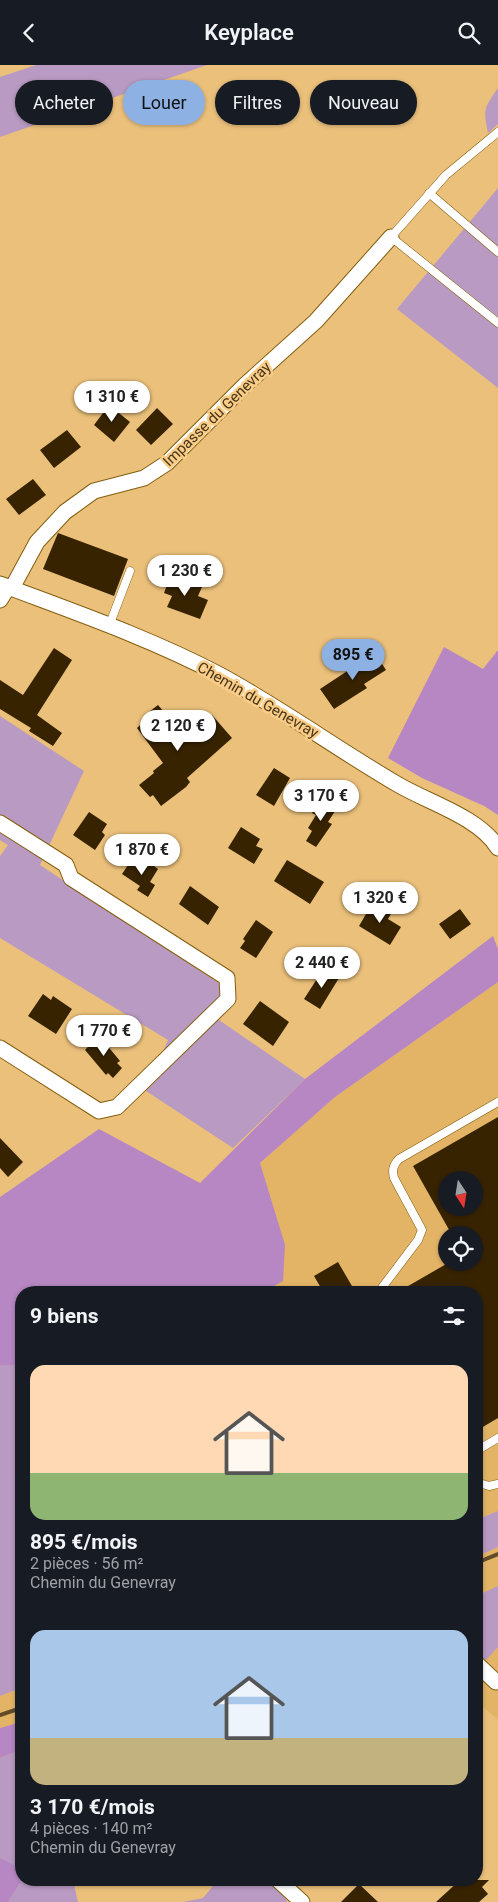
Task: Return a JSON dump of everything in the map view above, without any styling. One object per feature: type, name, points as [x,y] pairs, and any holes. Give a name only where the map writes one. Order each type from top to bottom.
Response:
[{"type":"street","name":"Impasse du Genevray","points":[[0,600],[31,550],[43,534],[60,517],[94,491],[144,477],[173,458],[245,385],[316,321],[391,237]]},
{"type":"street","name":"Chemin du Genevray","points":[[7,586],[183,656],[220,675],[391,781],[478,825],[498,848]]},
{"type":"street","points":[[0,823],[66,865],[71,878],[227,978],[228,999],[117,1107],[99,1111],[0,1048]]},
{"type":"street","points":[[483,1669],[497,1682]]},
{"type":"street","points":[[285,1886],[302,1902]]},
{"type":"lane","points":[[498,132],[455,166],[391,237],[498,323]]},
{"type":"lane","points":[[429,193],[498,252]]},
{"type":"lane","points":[[109,626],[130,571]]},
{"type":"lane","points":[[383,1286],[418,1240],[422,1230],[394,1178],[395,1163],[498,1102]]},
{"type":"lane","points":[[483,1447],[498,1438]]},
{"type":"lane","points":[[483,1485],[489,1487],[498,1484]]},
{"type":"shaded area","points":[[36,65],[207,65],[164,80],[123,80],[123,94],[113,98],[113,80],[15,80],[15,125],[34,125],[0,137],[0,77]]},
{"type":"shaded area","points":[[498,88],[498,124],[488,133],[485,113],[487,105]]},
{"type":"shaded area","points":[[498,188],[498,388],[397,309]]},
{"type":"shaded area","points":[[444,647],[483,669],[498,650],[498,815],[484,806],[422,778],[388,758]]},
{"type":"shaded area","points":[[0,716],[84,771],[40,865],[220,984],[219,1020],[305,1079],[233,1148],[146,1091],[168,1040],[0,938],[0,856],[8,845],[0,840]]},
{"type":"shaded area","points":[[493,936],[498,949],[498,982],[335,1097],[260,1163],[285,1245],[283,1281],[274,1286],[15,1286],[15,1365],[0,1365],[0,1197],[99,1129],[200,1183],[305,1079]]},
{"type":"shaded area","points":[[498,982],[498,1511],[483,1517],[483,1286],[273,1286],[282,1281],[260,1163],[335,1097]]},
{"type":"shaded area","points":[[0,1365],[15,1365],[15,1690],[0,1696]]},
{"type":"shaded area","points":[[498,1511],[498,1547],[483,1554],[483,1517]]},
{"type":"shaded area","points":[[498,1547],[498,1586],[483,1594],[483,1554]]},
{"type":"shaded area","points":[[498,1586],[498,1647],[486,1660],[483,1658],[483,1593]]},
{"type":"shaded area","points":[[498,1647],[498,1720],[483,1707],[483,1662]]},
{"type":"shaded area","points":[[15,1690],[15,1724],[0,1728],[0,1696]]},
{"type":"shaded area","points":[[15,1724],[15,1752],[0,1758],[0,1728]]},
{"type":"shaded area","points":[[15,1752],[15,1875],[0,1858],[0,1758]]},
{"type":"shaded area","points":[[0,1858],[14,1865],[15,1886],[18,1886],[8,1902],[0,1902]]},
{"type":"shaded area","points":[[18,1886],[74,1886],[78,1902],[8,1902]]},
{"type":"shaded area","points":[[213,1886],[274,1886],[285,1896],[287,1902],[183,1902],[203,1898]]},
{"type":"building","points":[[109,405],[130,422],[114,442],[94,425]]},
{"type":"building","points":[[157,408],[173,424],[151,445],[136,430]]},
{"type":"building","points":[[67,430],[81,447],[54,468],[40,450]]},
{"type":"building","points":[[33,479],[46,495],[19,515],[6,499]]},
{"type":"building","points":[[58,533],[128,559],[114,596],[43,569]]},
{"type":"building","points":[[171,574],[202,587],[198,596],[208,600],[200,619],[167,607],[172,596],[164,593]]},
{"type":"building","points":[[54,648],[72,660],[37,715],[62,733],[53,746],[29,731],[31,728],[0,709],[0,680],[23,695]]},
{"type":"building","points":[[373,650],[386,670],[364,684],[367,688],[334,709],[320,689],[364,660],[362,657]]},
{"type":"building","points":[[158,705],[170,719],[171,717],[185,735],[212,715],[232,738],[187,778],[190,782],[186,787],[161,806],[153,795],[150,797],[139,785],[163,763],[137,728],[148,718],[145,715]]},
{"type":"building","points":[[274,768],[290,778],[274,806],[256,795]]},
{"type":"building","points":[[321,798],[337,808],[328,822],[332,824],[316,847],[306,841],[312,831],[308,828],[316,815],[312,813]]},
{"type":"building","points":[[89,812],[107,824],[102,832],[105,835],[95,850],[73,835]]},
{"type":"building","points":[[241,827],[260,839],[256,846],[263,849],[254,864],[228,848]]},
{"type":"building","points":[[143,858],[158,869],[150,882],[155,885],[148,897],[137,890],[140,886],[122,874],[130,862],[137,867]]},
{"type":"building","points":[[287,860],[324,882],[310,904],[274,881]]},
{"type":"building","points":[[190,886],[219,907],[208,925],[179,904]]},
{"type":"building","points":[[373,902],[391,914],[388,919],[401,927],[390,945],[359,926]]},
{"type":"building","points":[[460,909],[471,924],[450,939],[439,924]]},
{"type":"building","points":[[256,920],[273,932],[256,958],[240,948],[245,941],[243,939]]},
{"type":"building","points":[[324,968],[339,978],[320,1009],[304,999]]},
{"type":"building","points":[[43,994],[51,1000],[53,996],[72,1009],[56,1034],[28,1016]]},
{"type":"building","points":[[260,1001],[289,1022],[273,1046],[243,1024]]},
{"type":"building","points":[[96,1038],[105,1038],[106,1044],[120,1061],[117,1063],[122,1068],[113,1078],[108,1073],[106,1075],[85,1050]]},
{"type":"building","points":[[498,1117],[498,1418],[483,1427],[483,1286],[408,1286],[438,1269],[438,1271],[483,1271],[483,1226],[447,1226],[441,1216],[483,1216],[483,1171],[438,1171],[438,1210],[413,1166]]},
{"type":"building","points":[[0,1138],[23,1162],[8,1177],[0,1168]]},
{"type":"building","points":[[338,1262],[352,1286],[320,1286],[314,1276]]},
{"type":"building","points":[[483,1880],[489,1880],[483,1886]]},
{"type":"building","points":[[357,1886],[361,1886],[378,1902],[341,1902]]},
{"type":"building","points":[[453,1886],[483,1886],[488,1894],[479,1902],[436,1902]]},
{"type":"railway","points":[[483,1560],[498,1554]]},
{"type":"railway","points":[[0,1715],[15,1710]]}]
